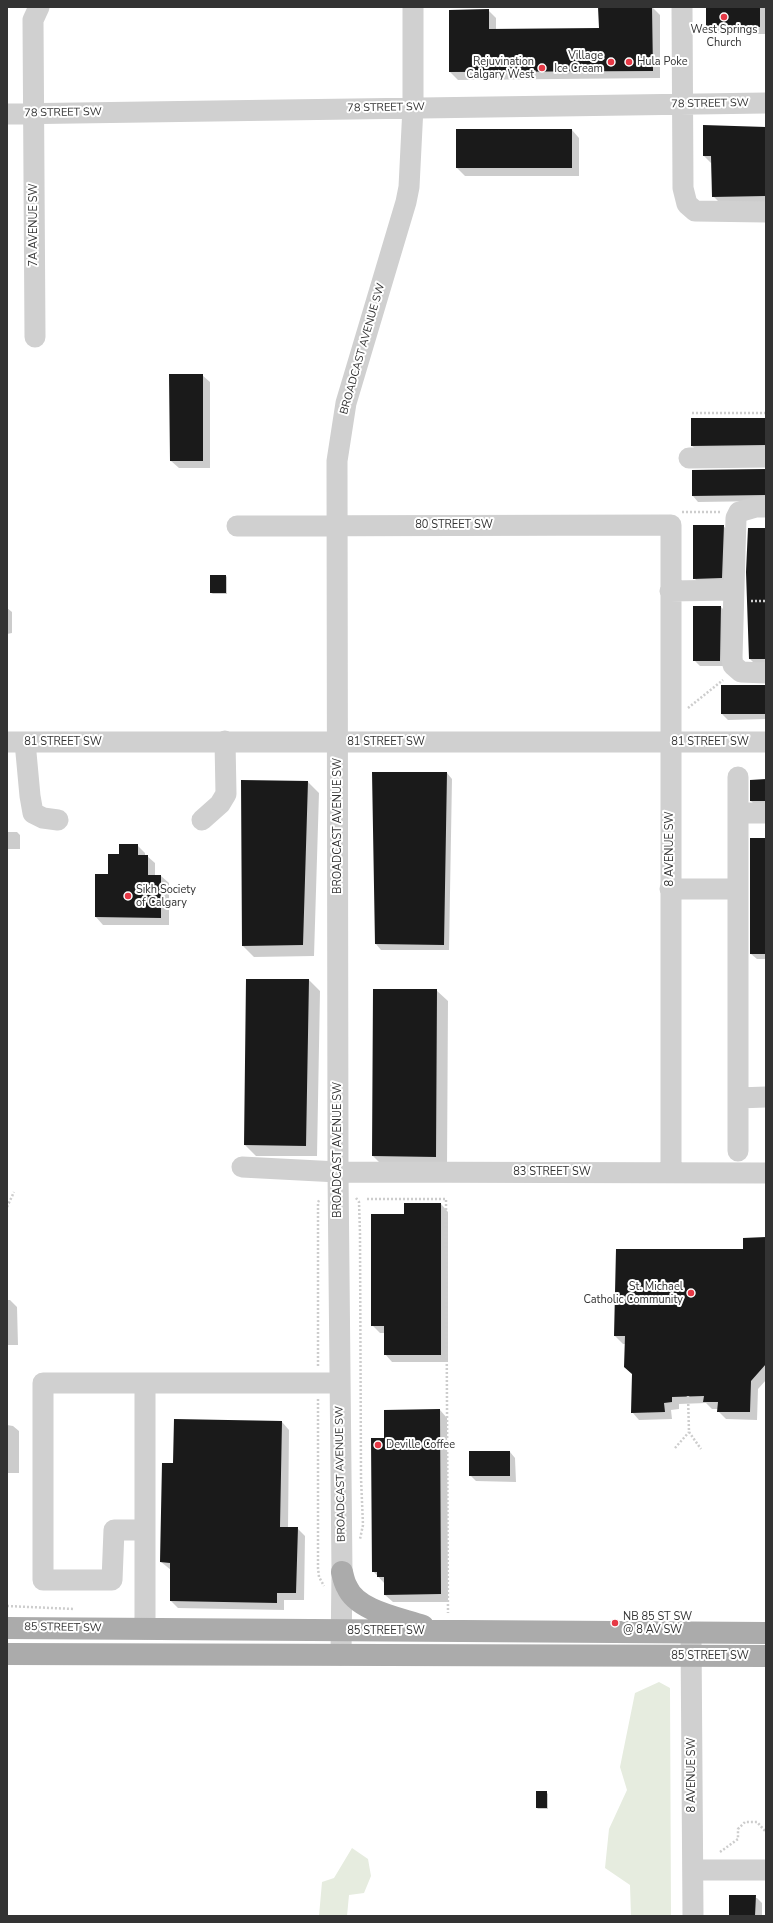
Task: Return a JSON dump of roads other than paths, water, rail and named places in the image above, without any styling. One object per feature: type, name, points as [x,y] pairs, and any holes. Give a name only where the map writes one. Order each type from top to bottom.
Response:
[{"type":"main road","points":[[342,1572],[347,1588],[356,1599],[368,1608],[444,1625]]},
{"type":"main road","name":"85 STREET SW","points":[[7,1628],[341,1631],[444,1625],[691,1634],[766,1633]]},
{"type":"main road","name":"85 STREET SW","points":[[7,1654],[766,1656]]},
{"type":"street","name":"7A AVENUE SW","points":[[35,337],[33,20],[39,7]]},
{"type":"street","name":"BROADCAST AVENUE SW","points":[[340,1655],[342,1572],[338,1172],[337,461],[346,403],[406,202],[409,187],[413,107],[413,7]]},
{"type":"street","points":[[682,7],[683,188],[687,204],[695,211],[766,212]]},
{"type":"street","name":"78 STREET SW","points":[[7,114],[766,103]]},
{"type":"street","points":[[689,458],[766,457]]},
{"type":"street","points":[[766,507],[756,507],[739,512],[734,526],[732,658],[733,665],[736,670],[741,672],[766,672]]},
{"type":"street","name":"80 STREET SW","points":[[236,526],[677,518]]},
{"type":"street","name":"8 AVENUE SW","points":[[671,1172],[670,591],[677,518]]},
{"type":"street","points":[[670,591],[733,590]]},
{"type":"street","points":[[202,820],[220,804],[226,794],[225,741]]},
{"type":"street","points":[[16,742],[33,813],[43,818],[58,820]]},
{"type":"street","name":"81 STREET SW","points":[[16,742],[766,742]]},
{"type":"street","points":[[738,777],[738,1151]]},
{"type":"street","points":[[738,813],[766,813]]},
{"type":"street","points":[[670,889],[738,889]]},
{"type":"street","points":[[738,1098],[766,1098]]},
{"type":"street","name":"83 STREET SW","points":[[242,1166],[338,1172],[766,1173]]},
{"type":"street","points":[[145,1530],[114,1530],[112,1580],[43,1580],[43,1383],[340,1384]]},
{"type":"street","points":[[145,1383],[145,1629]]},
{"type":"street","name":"8 AVENUE SW","points":[[691,1634],[693,1916]]},
{"type":"street","points":[[693,1870],[766,1870]]},
{"type":"place","name":"West Springs Church","points":[[724,17]]},
{"type":"place","name":"Village Ice Cream","points":[[611,62]]},
{"type":"place","name":"Hula Poke","points":[[629,62]]},
{"type":"place","name":"Rejuvination Calgary West","points":[[542,68]]},
{"type":"place","name":"Sikh Society of Calgary","points":[[128,896]]},
{"type":"place","name":"St. Michael Catholic Community","points":[[691,1293]]},
{"type":"place","name":"Deville Coffee","points":[[378,1445]]},
{"type":"place","name":"NB 85 ST SW @ 8 AV SW","points":[[615,1623]]}]
